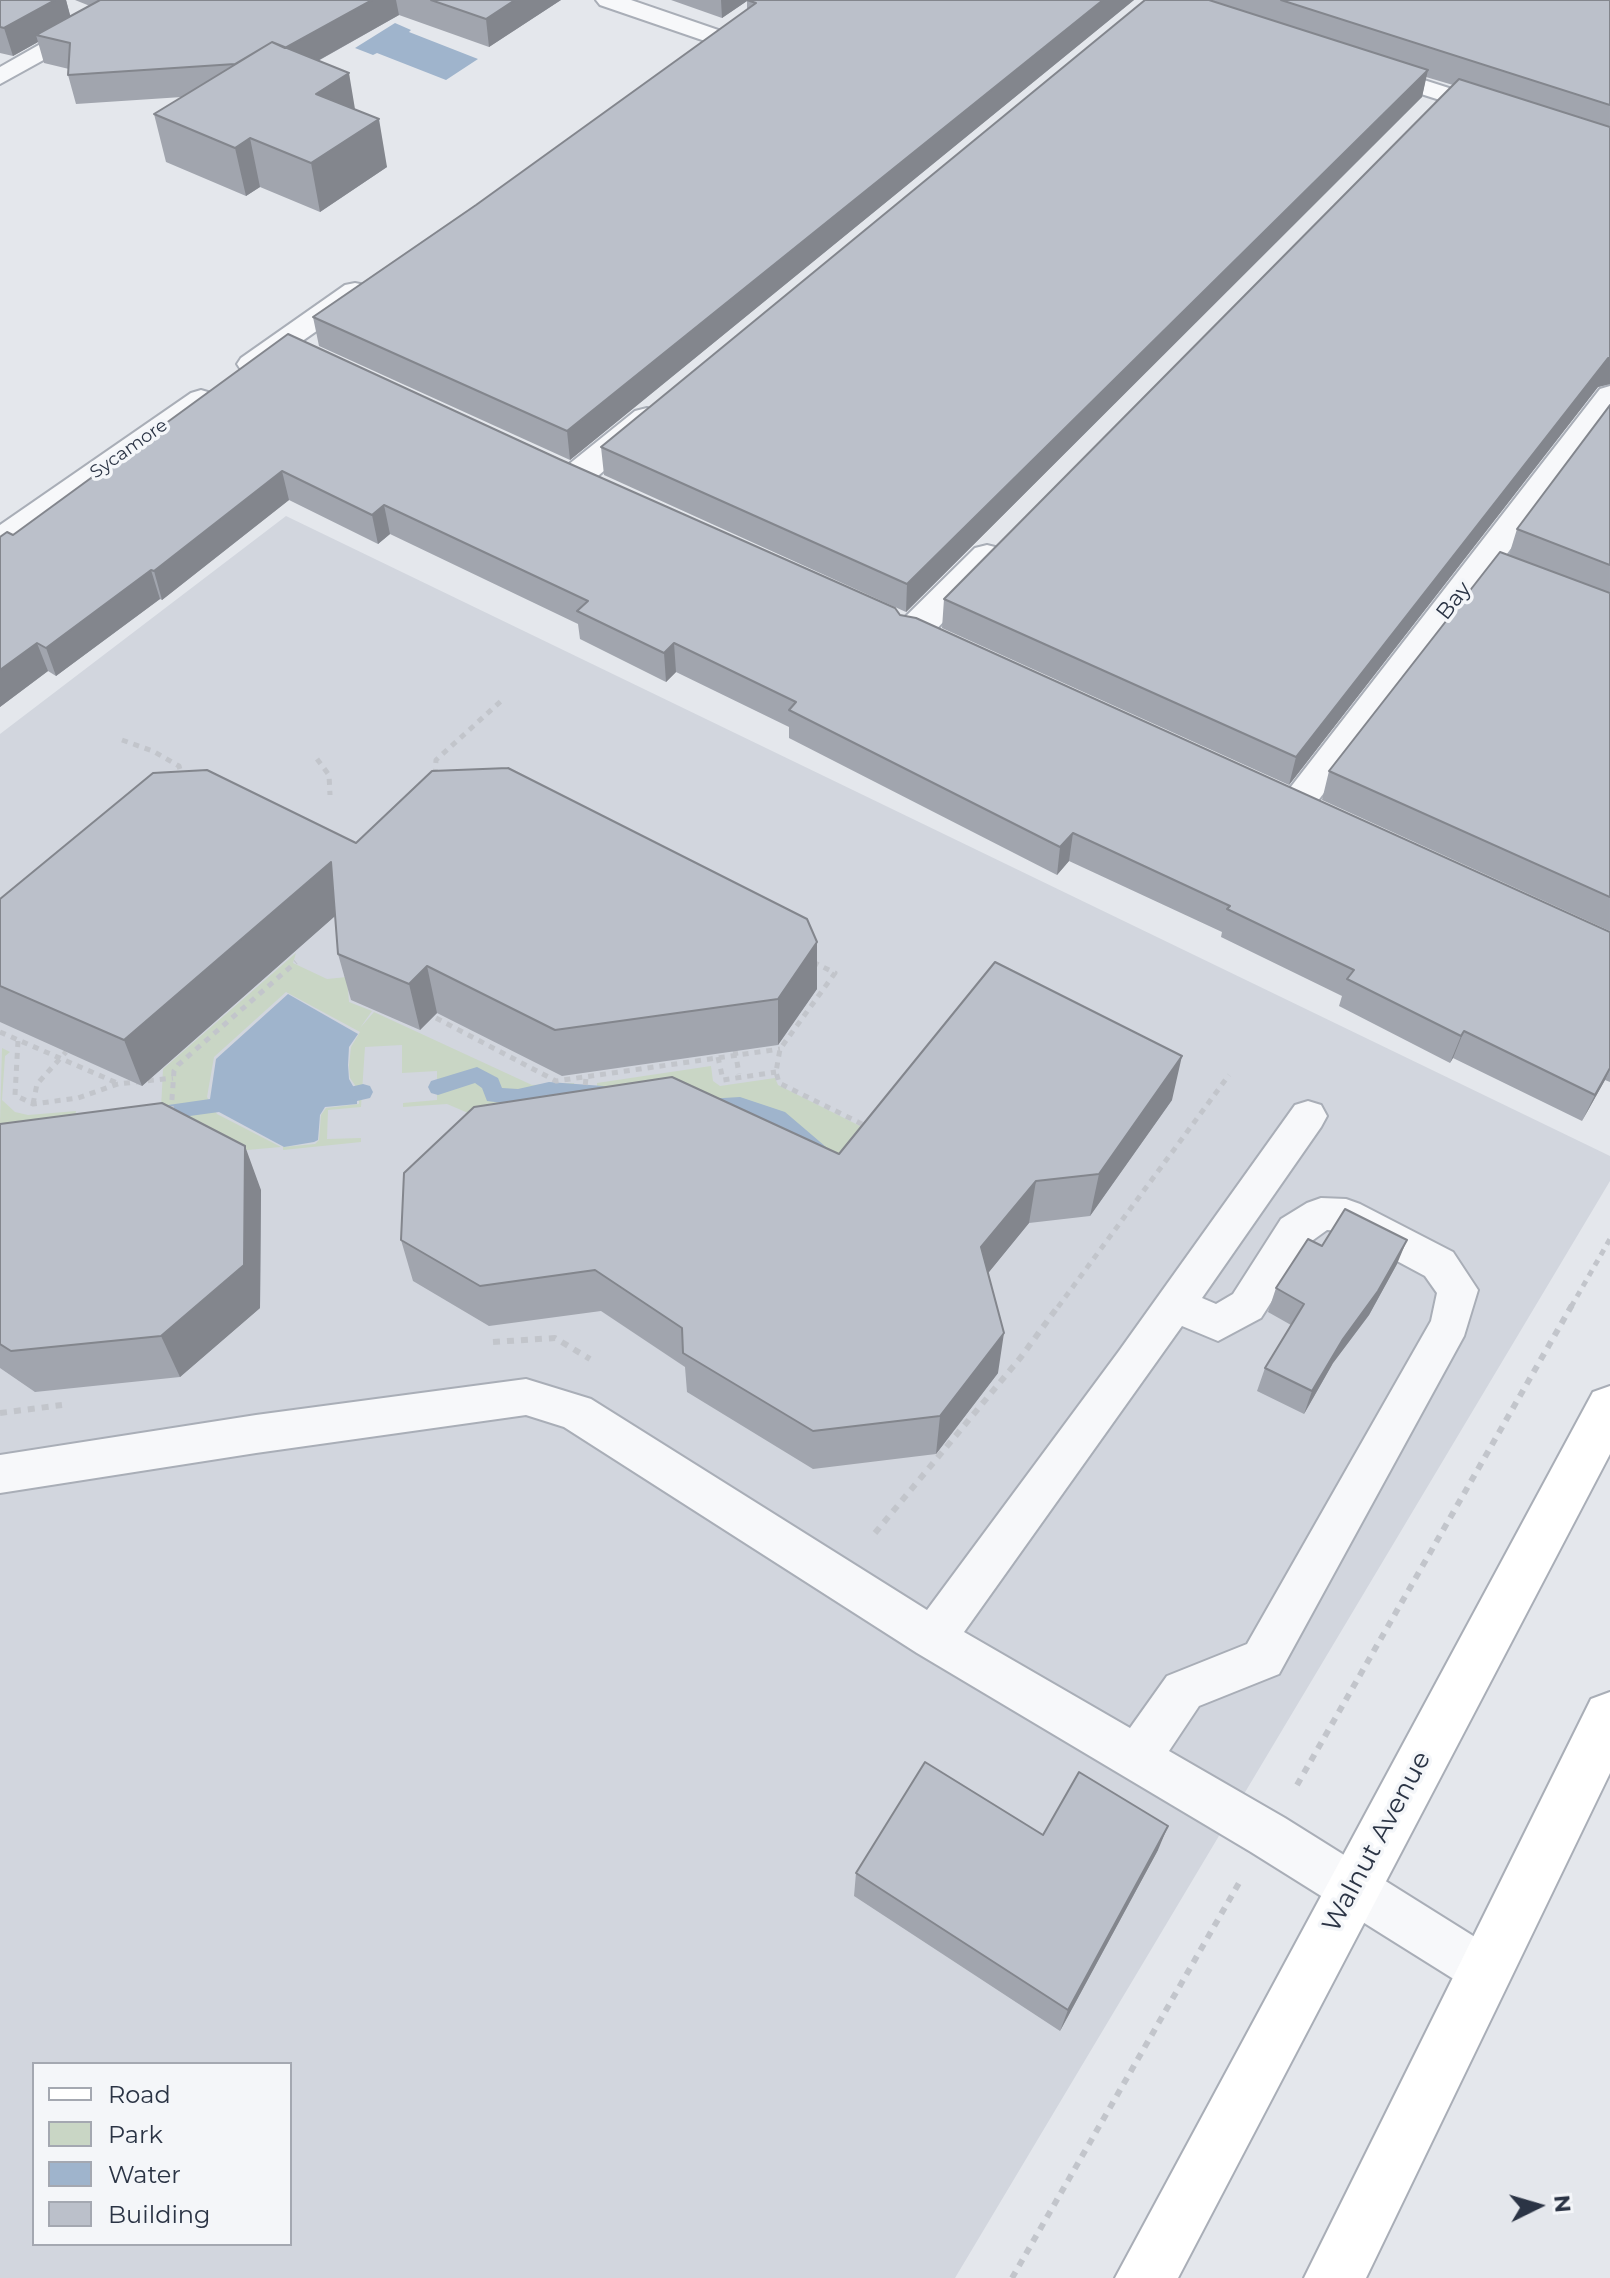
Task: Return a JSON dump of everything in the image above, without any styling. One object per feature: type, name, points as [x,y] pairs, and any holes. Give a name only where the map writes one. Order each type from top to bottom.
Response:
[{"type":"main road","name":"Walnut Avenue","points":[[1145,2278],[1610,1407]]},
{"type":"main road","points":[[1334,2278],[1610,1717]]},
{"type":"street","points":[[575,477],[674,396]]},
{"type":"street","points":[[912,632],[1012,531]]},
{"type":"lane","points":[[0,77],[135,0]]},
{"type":"lane","points":[[608,0],[727,30],[690,55]]},
{"type":"lane","points":[[72,10],[98,21]]},
{"type":"lane","points":[[1358,66],[1434,105],[1520,118]]},
{"type":"lane","name":"Sycamore","points":[[0,539],[223,383],[295,350],[370,280]]},
{"type":"lane","name":"Bay","points":[[1295,806],[1498,569],[1610,395]]},
{"type":"lane","points":[[933,1638],[1308,1116]]},
{"type":"lane","points":[[1138,1756],[1183,1691],[1263,1659],[1450,1324],[1458,1290],[1439,1264],[1346,1215],[1321,1214],[1295,1231],[1247,1306],[1218,1324],[1175,1304]]},
{"type":"lane","points":[[0,1474],[256,1434],[526,1397],[576,1412],[933,1638],[1138,1756],[1485,1971]]},
{"type":"path","points":[[434,789],[436,760],[501,701]]},
{"type":"path","points":[[122,740],[153,751],[179,766],[185,785]]},
{"type":"path","points":[[317,759],[329,775],[330,795]]},
{"type":"path","points":[[807,959],[835,973],[780,1049],[776,1072],[779,1083],[870,1129]]},
{"type":"path","points":[[171,1115],[173,1078],[178,1065],[296,962]]},
{"type":"path","points":[[435,1014],[556,1081],[586,1081],[780,1049]]},
{"type":"path","points":[[0,1041],[3,1033],[118,1084]]},
{"type":"path","points":[[18,1041],[15,1095],[33,1104],[78,1098],[118,1084],[173,1078]]},
{"type":"path","points":[[735,1050],[739,1076]]},
{"type":"path","points":[[33,1104],[37,1084],[66,1052]]},
{"type":"path","points":[[718,1057],[723,1080],[776,1072]]},
{"type":"path","points":[[864,1526],[877,1534],[1021,1357],[1229,1075]]},
{"type":"path","points":[[584,1097],[586,1081]]},
{"type":"path","points":[[1012,2278],[1204,1939],[1268,1835],[1610,1239]]},
{"type":"path","points":[[493,1342],[555,1338],[595,1362]]},
{"type":"shaded area","points":[[286,516],[1610,1156],[1610,1181],[955,2278],[0,2278],[0,734]]},
{"type":"green space","points":[[296,953],[293,963],[327,979],[347,977],[349,1002],[372,1011],[360,1028],[374,1012],[532,1085],[574,1083],[576,1094],[480,1118],[447,1104],[403,1107],[403,1103],[437,1100],[437,1071],[402,1073],[402,1045],[365,1047],[361,1107],[328,1110],[327,1139],[361,1138],[361,1142],[283,1150],[283,1147],[315,1144],[319,1140],[321,1115],[326,1108],[359,1104],[359,1091],[350,1078],[349,1066],[351,1047],[360,1032],[286,992],[214,1057],[207,1097],[217,1114],[281,1147],[224,1152],[159,1149],[163,1069]]},
{"type":"green space","points":[[2,1048],[10,1052],[5,1056],[2,1100],[15,1112],[28,1115],[76,1111],[75,1117],[11,1127],[0,1123]]},
{"type":"green space","points":[[711,1066],[713,1081],[720,1086],[775,1078],[778,1085],[864,1128],[839,1194],[597,1098],[597,1083]]},
{"type":"water","points":[[395,23],[411,30],[409,32],[478,59],[446,80],[377,53],[373,55],[355,48]]},
{"type":"water","points":[[288,994],[358,1034],[349,1047],[348,1065],[349,1079],[357,1093],[357,1104],[325,1107],[320,1115],[318,1140],[284,1147],[219,1112],[0,1142],[0,1125],[8,1128],[210,1099],[216,1059]]},
{"type":"building","points":[[0,0],[55,0],[4,28],[0,27]]},
{"type":"building","points":[[100,0],[372,0],[285,48],[272,42],[235,64],[68,75],[70,43],[36,35]]},
{"type":"building","points":[[431,0],[515,0],[486,19]]},
{"type":"building","points":[[747,0],[1103,0],[567,431],[313,317],[476,205],[756,3]]},
{"type":"building","points":[[1145,0],[1209,0],[1428,70],[907,584],[601,447]]},
{"type":"building","points":[[1281,0],[1610,0],[1610,105]]},
{"type":"building","points":[[272,42],[349,73],[316,94],[379,119],[311,163],[250,138],[235,148],[154,114]]},
{"type":"building","points":[[1459,79],[1610,127],[1610,358],[1296,757],[944,599]]},
{"type":"building","points":[[288,334],[559,459],[895,608],[900,615],[916,618],[1610,932],[1610,1068],[1595,1095],[1464,1031],[1461,1036],[1347,979],[1354,970],[1227,909],[1230,906],[1073,833],[1060,847],[789,710],[796,702],[674,643],[664,653],[577,611],[588,601],[384,505],[372,515],[282,471],[154,571],[151,570],[46,648],[37,643],[0,670],[0,537],[7,532],[13,535]]},
{"type":"building","points":[[1610,405],[1610,565],[1517,529]]},
{"type":"building","points":[[1500,552],[1610,593],[1610,897],[1329,771]]},
{"type":"building","points":[[508,768],[807,919],[817,942],[778,999],[555,1030],[427,966],[409,984],[338,954],[331,862],[124,1040],[0,986],[0,899],[153,773],[207,770],[356,843],[432,771]]},
{"type":"building","points":[[995,962],[1182,1056],[1099,1174],[1036,1181],[981,1247],[1004,1333],[940,1416],[813,1431],[683,1353],[682,1328],[595,1270],[480,1286],[401,1240],[404,1173],[474,1107],[672,1077],[839,1154]]},
{"type":"building","points":[[162,1103],[245,1146],[244,1265],[161,1336],[11,1351],[0,1344],[0,1124]]},
{"type":"building","points":[[1345,1209],[1407,1240],[1378,1291],[1343,1339],[1312,1391],[1265,1368],[1304,1304],[1276,1288],[1308,1239],[1322,1246]]},
{"type":"building","points":[[925,1762],[1043,1835],[1079,1772],[1168,1826],[1068,2010],[856,1873]]},
{"type":"waterway","points":[[438,1087],[477,1075],[491,1084],[494,1095],[518,1097],[549,1090],[603,1094]]},
{"type":"waterway","points":[[357,1093],[363,1092]]},
{"type":"waterway","points":[[707,1107],[740,1105],[778,1118],[819,1153]]}]
